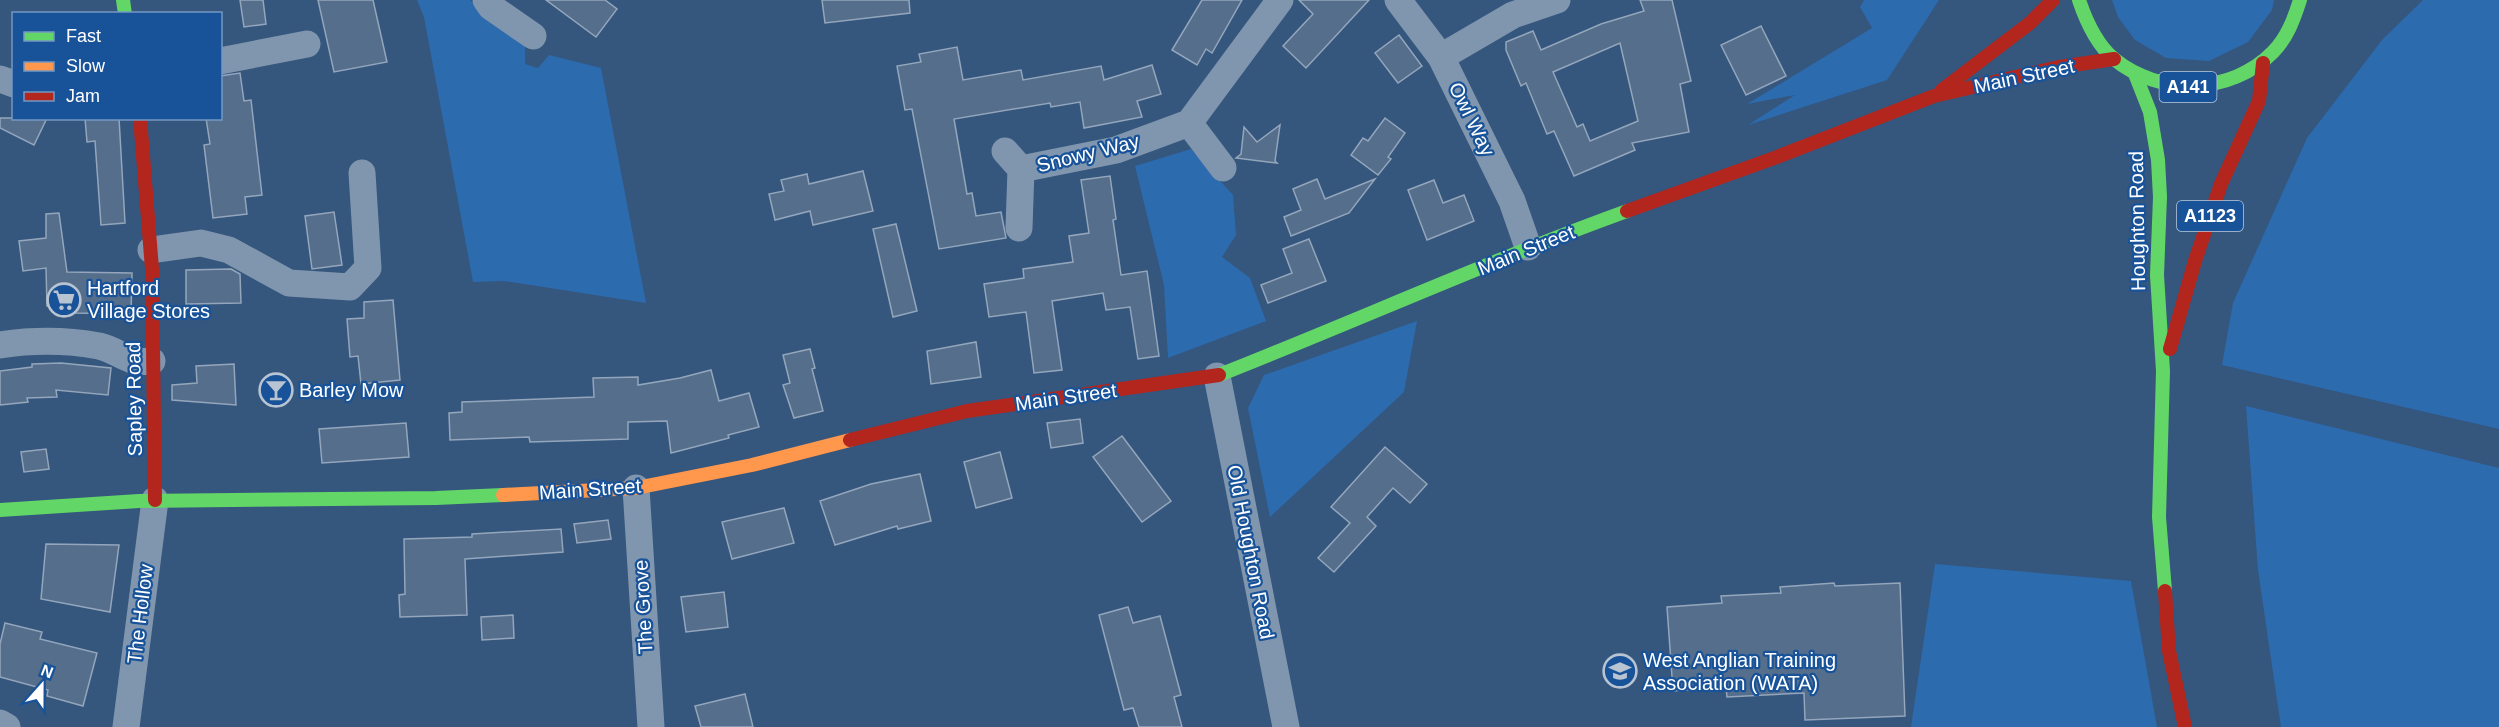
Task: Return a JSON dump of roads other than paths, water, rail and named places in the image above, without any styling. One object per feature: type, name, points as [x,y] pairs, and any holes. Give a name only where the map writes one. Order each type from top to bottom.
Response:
[{"type":"main road","name":"Main Street","points":[[1934,96],[2030,23],[2053,0]]},
{"type":"main road","name":"A141","points":[[2079,0],[2086,20],[2099,42],[2114,59],[2135,74],[2169,86],[2197,87],[2235,78],[2263,63],[2287,33],[2300,0]]},
{"type":"main road","name":"Main Street","points":[[0,510],[155,500],[436,498],[636,488],[752,465],[967,411],[1217,376],[1349,324],[1528,247],[1777,157],[1934,96],[2059,67],[2114,59]]},
{"type":"main road","name":"Houghton Road","points":[[2163,371],[2194,261],[2221,184],[2259,101],[2263,63]]},
{"type":"main road","name":"Houghton Road","points":[[2135,74],[2150,112],[2158,160],[2160,197],[2157,275],[2163,371],[2159,517],[2169,651],[2185,727]]},
{"type":"main road","name":"Sapley Road","points":[[140,120],[151,250],[155,500]]},
{"type":"street","points":[[486,0],[491,7],[533,36]]},
{"type":"street","points":[[1223,168],[1189,123],[1280,0]]},
{"type":"street","name":"Owl Way","points":[[1398,0],[1441,57],[1512,201],[1528,247]]},
{"type":"street","points":[[1441,57],[1513,15],[1557,0]]},
{"type":"street","points":[[222,61],[307,44]]},
{"type":"street","name":"Snowy Way","points":[[1019,228],[1013,160],[1116,150],[1189,123]]},
{"type":"street","points":[[151,250],[201,243],[229,250],[289,283],[350,287],[368,268],[362,173]]},
{"type":"street","points":[[0,345],[34,340],[101,346],[138,363],[152,361]]},
{"type":"street","name":"Old Houghton Road","points":[[1217,376],[1286,727]]},
{"type":"street","name":"The Grove","points":[[636,488],[651,727]]},
{"type":"street","name":"The Hollow","points":[[126,727],[155,500]]},
{"type":"street","points":[[0,723],[7,727]]},
{"type":"place","name":"Hartford Village Stores","points":[[64,300]]},
{"type":"place","name":"Barley Mow","points":[[276,390]]},
{"type":"place","name":"West Anglian Training Association (WATA)","points":[[1620,671]]}]
